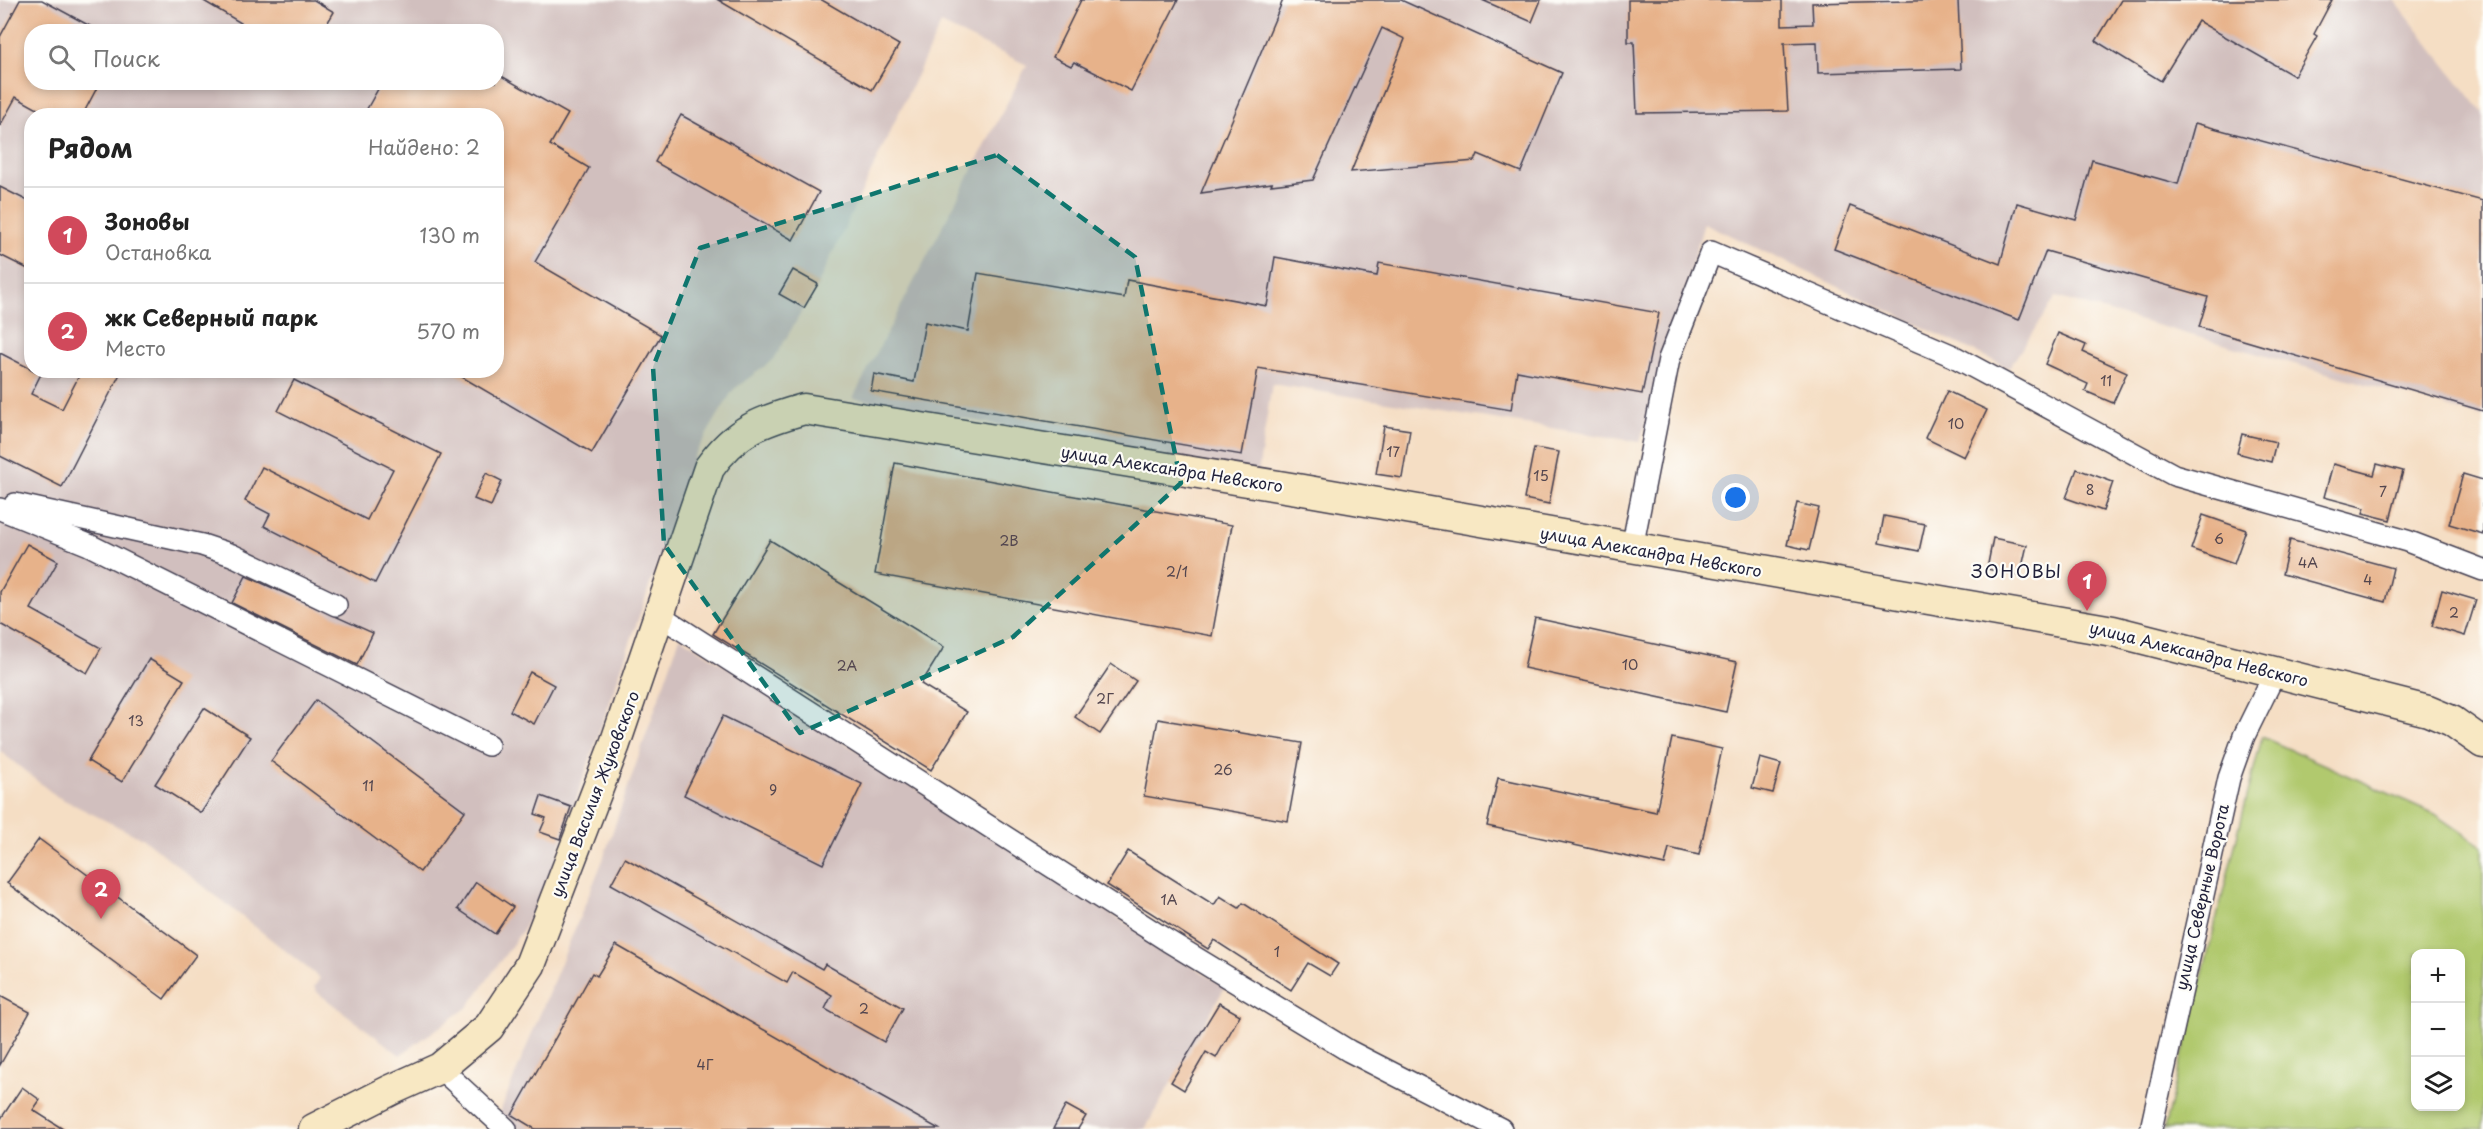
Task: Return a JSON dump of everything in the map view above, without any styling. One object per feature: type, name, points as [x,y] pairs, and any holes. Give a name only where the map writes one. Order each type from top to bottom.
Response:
[{"type":"street","points":[[1632,548],[1669,359],[1711,252],[1953,356],[2174,475],[2407,541],[2483,570]]},
{"type":"street","name":"улица Александра Невского","points":[[804,409],[1297,489],[2113,631],[2428,711],[2480,735]]},
{"type":"street","name":"улица Василия Жуковского","points":[[314,1129],[440,1068],[489,1027],[530,965],[615,744],[710,468],[725,445],[766,420],[804,409]]},
{"type":"street","points":[[0,501],[202,544],[232,555],[336,605]]},
{"type":"street","points":[[0,509],[89,545],[488,745]]},
{"type":"street","points":[[660,615],[1167,941],[1349,1051],[1501,1129]]},
{"type":"street","name":"улица Северные Ворота","points":[[2151,1129],[2229,778],[2244,736],[2275,673]]},
{"type":"street","points":[[440,1068],[507,1129]]},
{"type":"highlighted area","points":[[997,155],[1135,257],[1181,483],[1013,637],[800,733],[664,544],[653,367],[700,248]]},
{"type":"shaded area","points":[[0,0],[2394,0],[2483,113],[2483,417],[2056,297],[2009,368],[1704,223],[1640,442],[1272,384],[1258,473],[853,398],[1027,65],[941,24],[818,284],[774,359],[733,390],[695,454],[545,890],[522,931],[468,1007],[400,1055],[318,993],[314,987],[320,978],[145,840],[56,796],[0,751]]},
{"type":"shaded area","points":[[680,637],[1225,987],[1145,1129],[493,1129],[601,865]]},
{"type":"green space","points":[[2262,737],[2435,814],[2483,847],[2483,1129],[2164,1129]]},
{"type":"building","points":[[20,0],[42,0],[86,24],[24,24],[24,90],[96,90],[86,108],[36,108],[16,97],[0,126],[0,37]]},
{"type":"building","points":[[202,0],[314,0],[334,12],[327,24],[242,24]]},
{"type":"building","points":[[718,0],[822,0],[899,45],[872,90]]},
{"type":"building","points":[[1081,0],[1178,0],[1131,91],[1074,62],[1071,66],[1053,57]]},
{"type":"building","points":[[1283,0],[1401,0],[1562,73],[1521,172],[1478,154],[1475,161],[1351,172],[1405,39],[1382,28],[1313,180],[1201,193]]},
{"type":"building","points":[[1482,0],[1541,0],[1532,22]]},
{"type":"building","points":[[1628,0],[1782,0],[1782,25],[1813,24],[1812,3],[1958,0],[1961,69],[1818,73],[1817,42],[1784,43],[1788,111],[1637,113],[1634,42],[1628,42]]},
{"type":"building","points":[[2121,0],[2332,0],[2314,34],[2317,36],[2294,76],[2198,21],[2161,81],[2096,41]]},
{"type":"building","points":[[504,78],[568,114],[550,145],[589,168],[535,262],[661,335],[592,453],[464,378],[504,378],[504,108],[367,108],[378,90],[504,90]]},
{"type":"building","points":[[681,115],[819,192],[793,240],[655,162]]},
{"type":"building","points":[[2195,123],[2483,201],[2483,411],[2199,327],[2208,297],[2046,251],[2019,320],[1834,249],[1850,206],[2000,264],[2017,203],[2076,220],[2092,160],[2178,184]]},
{"type":"building","points":[[0,187],[24,199],[24,267],[0,255]]},
{"type":"building","points":[[1275,257],[1377,276],[1379,263],[1659,313],[1642,394],[1517,371],[1511,410],[1258,368],[1242,455],[871,391],[874,374],[914,382],[925,322],[968,331],[978,273],[1124,298],[1127,280],[1267,306]]},
{"type":"building","points":[[793,270],[818,284],[804,308],[779,294]]},
{"type":"building","points":[[2058,333],[2086,345],[2083,352],[2127,372],[2113,403],[2085,391],[2088,384],[2045,364]]},
{"type":"building","points":[[0,353],[24,365],[24,378],[39,378],[31,394],[62,409],[78,378],[118,378],[62,487],[0,456]]},
{"type":"building","points":[[294,380],[441,454],[375,583],[264,526],[270,514],[245,501],[262,467],[367,520],[393,469],[278,411]]},
{"type":"building","points":[[1947,391],[1987,410],[1964,457],[1925,438]]},
{"type":"building","points":[[1384,426],[1410,430],[1402,478],[1376,474]]},
{"type":"building","points":[[2242,434],[2276,442],[2271,462],[2237,453]]},
{"type":"building","points":[[1534,448],[1559,452],[1549,504],[1524,499]]},
{"type":"building","points":[[895,463],[1232,525],[1212,636],[875,574]]},
{"type":"building","points":[[2333,464],[2374,475],[2377,464],[2403,471],[2390,520],[2363,513],[2365,508],[2324,497]]},
{"type":"building","points":[[2077,469],[2113,482],[2103,511],[2066,498]]},
{"type":"building","points":[[486,473],[502,481],[491,506],[474,499]]},
{"type":"building","points":[[2463,474],[2483,480],[2483,534],[2449,524]]},
{"type":"building","points":[[1797,503],[1819,508],[1809,550],[1787,545]]},
{"type":"building","points":[[2203,515],[2246,530],[2234,564],[2191,549]]},
{"type":"building","points":[[1884,516],[1925,524],[1919,551],[1879,543]]},
{"type":"building","points":[[1993,538],[2027,545],[2020,576],[1987,569]]},
{"type":"building","points":[[770,540],[944,647],[921,684],[967,712],[931,770],[713,634]]},
{"type":"building","points":[[2290,540],[2393,568],[2385,602],[2282,574]]},
{"type":"building","points":[[27,544],[58,561],[31,609],[101,648],[87,673],[0,624],[0,592]]},
{"type":"building","points":[[246,576],[373,633],[357,665],[232,603]]},
{"type":"building","points":[[2442,590],[2476,600],[2465,636],[2432,626]]},
{"type":"building","points":[[1535,618],[1737,662],[1726,712],[1524,668]]},
{"type":"building","points":[[149,659],[184,680],[122,782],[88,761]]},
{"type":"building","points":[[1111,664],[1136,681],[1100,734],[1075,717]]},
{"type":"building","points":[[530,672],[554,685],[534,724],[510,711]]},
{"type":"building","points":[[316,700],[465,811],[420,872],[271,761]]},
{"type":"building","points":[[204,708],[250,737],[201,813],[155,784]]},
{"type":"building","points":[[723,716],[862,784],[823,864],[684,795]]},
{"type":"building","points":[[1158,719],[1302,743],[1288,821],[1144,796]]},
{"type":"building","points":[[1672,738],[1722,749],[1699,855],[1669,848],[1665,865],[1487,826],[1498,778],[1656,812]]},
{"type":"building","points":[[1760,758],[1781,764],[1773,793],[1752,788]]},
{"type":"building","points":[[541,796],[571,807],[560,839],[540,832],[546,818],[535,814]]},
{"type":"building","points":[[39,839],[196,955],[164,999],[7,883]]},
{"type":"building","points":[[1128,851],[1214,905],[1220,896],[1239,908],[1243,903],[1338,964],[1330,976],[1308,963],[1291,990],[1214,940],[1208,949],[1107,885]]},
{"type":"building","points":[[625,858],[822,969],[825,964],[903,1008],[884,1042],[825,1009],[832,995],[793,972],[787,983],[611,884]]},
{"type":"building","points":[[476,882],[513,907],[495,934],[458,909]]},
{"type":"building","points":[[616,945],[939,1129],[535,1129],[512,1115],[592,973],[597,976]]},
{"type":"building","points":[[0,996],[30,1012],[0,1065]]},
{"type":"building","points":[[1219,1003],[1240,1015],[1216,1058],[1206,1052],[1184,1090],[1171,1082]]},
{"type":"building","points":[[22,1087],[40,1100],[33,1110],[63,1129],[0,1129],[0,1120]]},
{"type":"building","points":[[1066,1105],[1086,1116],[1078,1129],[1053,1129]]},
{"type":"place","name":"Зоновы","points":[[2087,611]]},
{"type":"place","name":"жк Северный парк","points":[[101,919]]},
{"type":"district","name":"ЗОНОВЫ","points":[[2017,572]]}]
